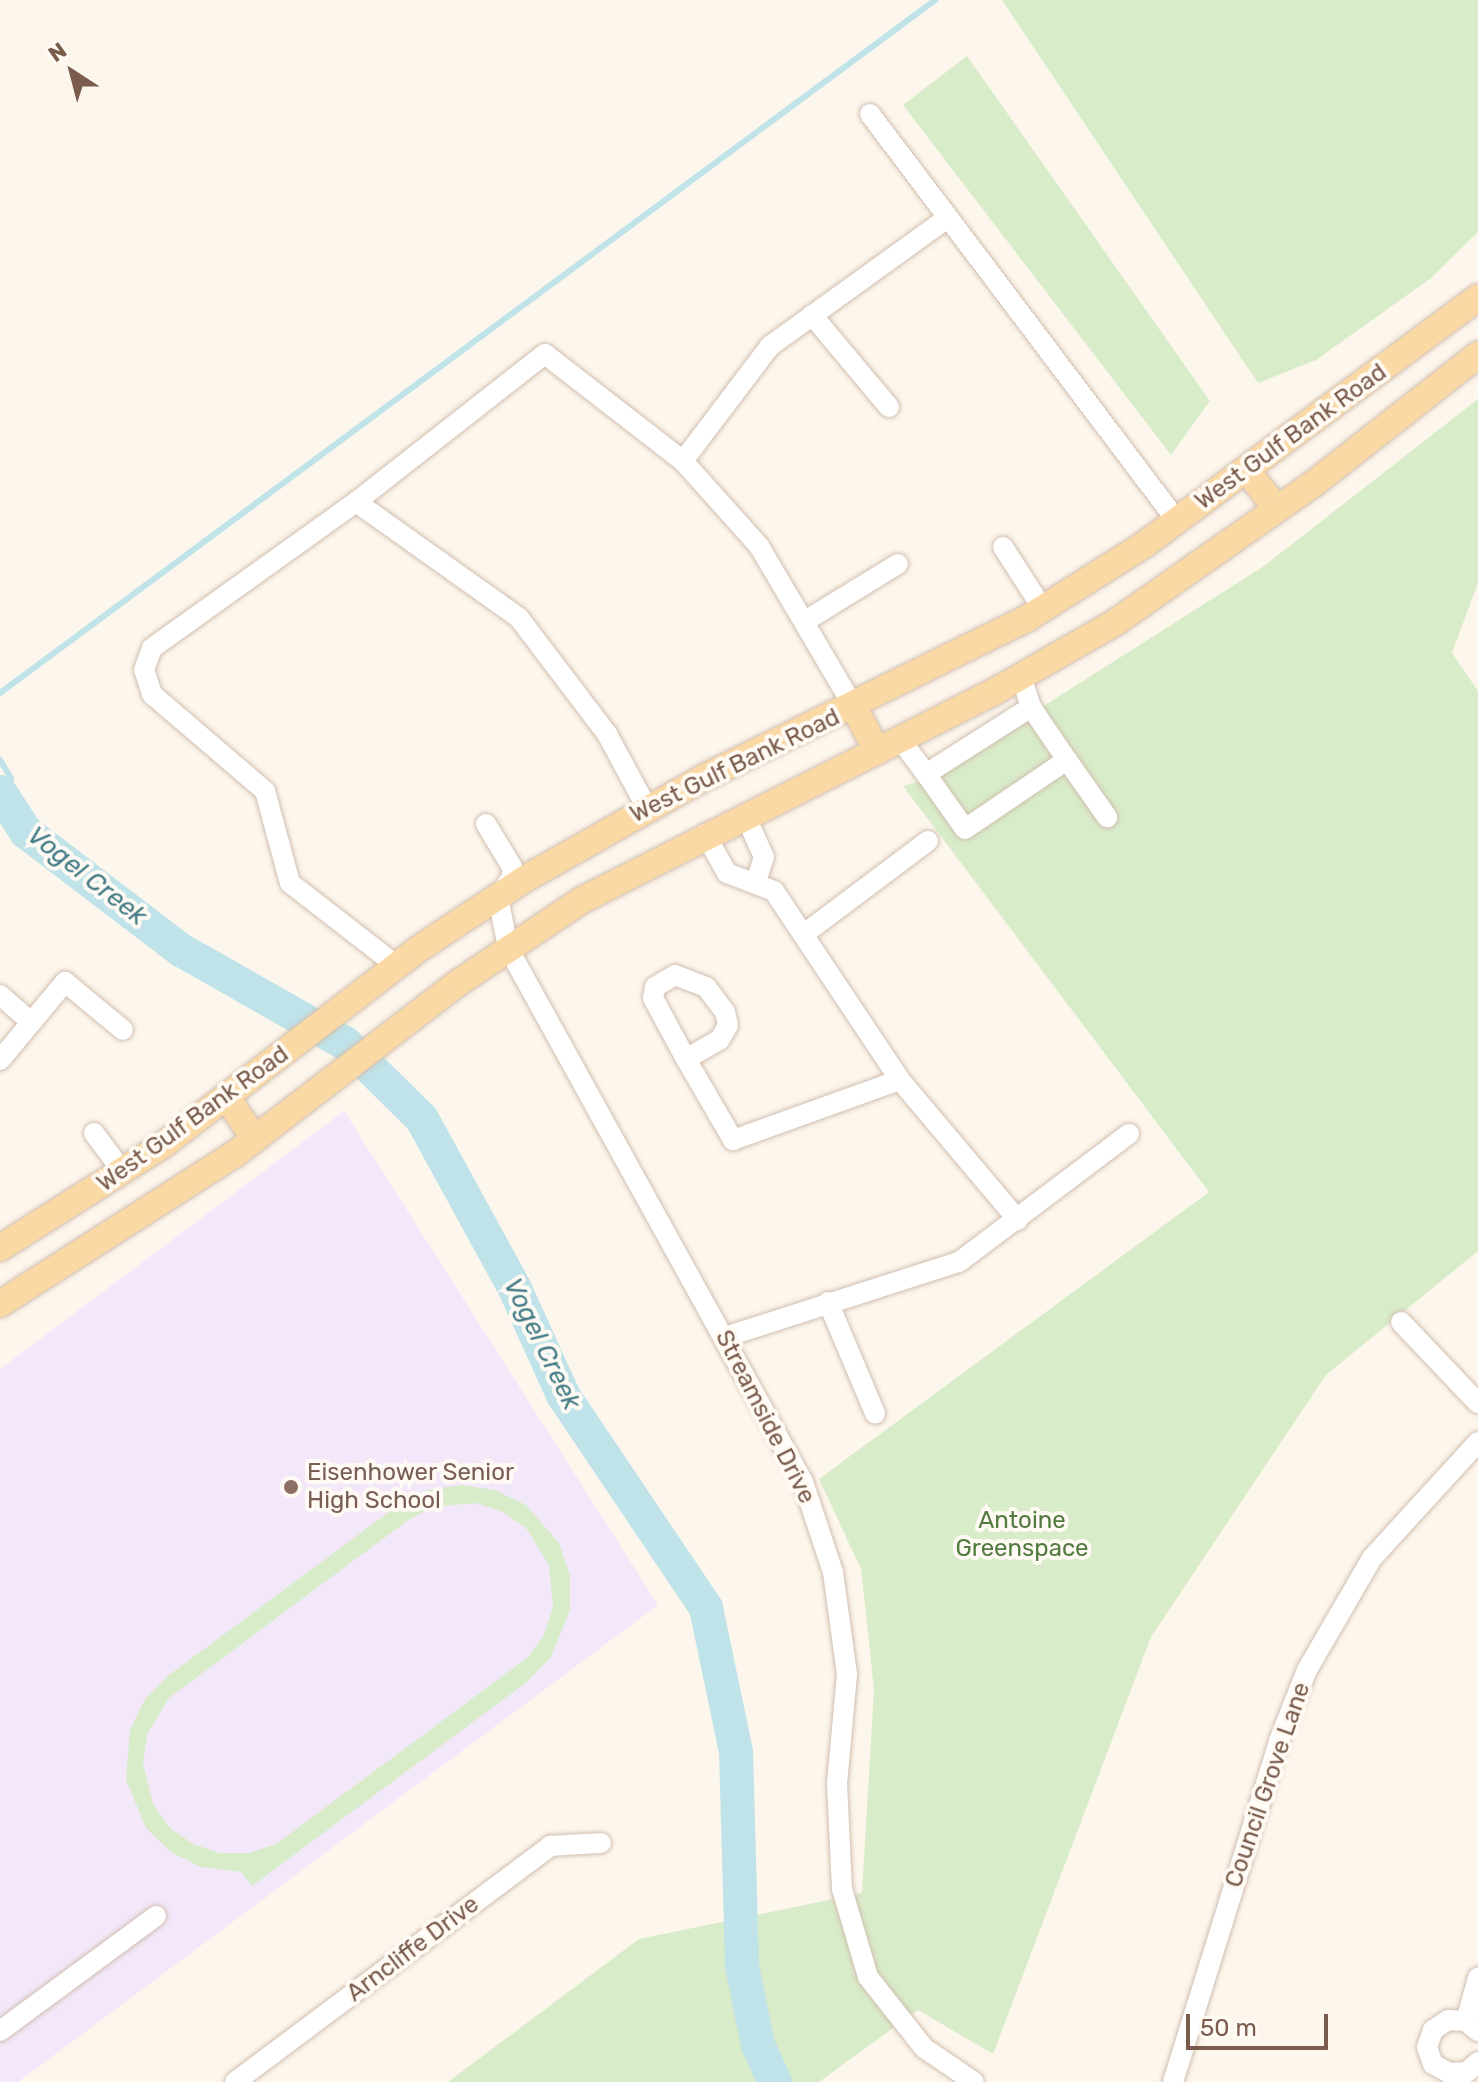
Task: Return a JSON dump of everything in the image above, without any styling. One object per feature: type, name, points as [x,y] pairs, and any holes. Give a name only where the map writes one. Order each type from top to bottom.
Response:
[{"type":"main road","name":"West Gulf Bank Road","points":[[0,1248],[123,1172],[397,966],[498,897],[647,808],[854,707],[1043,609],[1247,471],[1478,298]]},
{"type":"main road","name":"West Gulf Bank Road","points":[[0,1304],[131,1224],[255,1139],[508,948],[582,900],[705,834],[1021,676],[1116,622],[1277,509],[1478,355]]},
{"type":"main road","points":[[1247,471],[1277,509]]},
{"type":"main road","points":[[854,707],[888,745]]},
{"type":"main road","points":[[226,1097],[255,1139]]},
{"type":"street","points":[[870,114],[946,219],[968,239],[1177,521]]},
{"type":"street","points":[[683,461],[770,346],[946,219]]},
{"type":"street","points":[[812,315],[889,407]]},
{"type":"street","points":[[397,966],[290,883],[265,791],[152,694],[144,670],[152,648],[356,502],[545,354],[683,461],[759,546],[854,707]]},
{"type":"street","points":[[356,502],[519,618],[607,734],[647,808]]},
{"type":"street","points":[[1003,547],[1043,609]]},
{"type":"street","points":[[805,621],[898,564]]},
{"type":"street","points":[[1021,676],[1031,707],[1107,817]]},
{"type":"street","points":[[926,774],[1031,707]]},
{"type":"street","points":[[888,745],[926,774],[965,829],[1067,760]]},
{"type":"street","points":[[745,815],[764,857],[756,882]]},
{"type":"street","points":[[486,824],[512,867],[512,877],[498,897]]},
{"type":"street","points":[[705,834],[727,873],[774,891],[900,1080],[1018,1220]]},
{"type":"street","points":[[804,934],[928,841]]},
{"type":"street","name":"Streamside Drive","points":[[498,897],[508,948],[803,1482],[833,1572],[847,1674],[837,1783],[846,1915],[868,1977],[893,2014],[924,2048],[974,2082]]},
{"type":"street","points":[[0,1060],[65,982],[123,1030]]},
{"type":"street","points":[[0,995],[30,1021]]},
{"type":"street","points":[[686,1059],[733,1140],[900,1080]]},
{"type":"street","points":[[94,1133],[123,1172]]},
{"type":"street","points":[[725,1337],[959,1262],[1129,1134]]},
{"type":"street","points":[[828,1302],[875,1413]]},
{"type":"street","points":[[1401,1322],[1478,1403]]},
{"type":"street","name":"Council Grove Lane","points":[[1173,2082],[1279,1741],[1307,1670],[1372,1558],[1478,1442]]},
{"type":"street","name":"Arncliffe Drive","points":[[235,2082],[550,1846],[601,1843]]},
{"type":"street","points":[[0,2031],[156,1916]]},
{"type":"street","points":[[1478,1978],[1472,2026],[1439,2024],[1429,2038],[1429,2056],[1449,2073],[1467,2072],[1478,2062]]},
{"type":"shaded area","name":"Eisenhower Senior High School","points":[[344,1111],[658,1605],[18,2082],[0,2082],[0,1369]]},
{"type":"green space","points":[[1002,0],[1478,0],[1478,232],[1431,278],[1316,360],[1258,383]]},
{"type":"green space","points":[[967,56],[1210,401],[1171,455],[903,105]]},
{"type":"green space","name":"Antoine Greenspace","points":[[1478,399],[1478,583],[1452,653],[1478,691],[1478,1251],[1326,1375],[1151,1637],[993,2054],[918,2010],[819,2082],[448,2082],[639,1939],[862,1893],[874,1689],[861,1569],[819,1479],[1209,1192],[903,786],[930,778],[1264,566]]},
{"type":"green space","points":[[461,1485],[495,1490],[526,1505],[559,1543],[570,1576],[570,1610],[551,1657],[527,1682],[252,1886],[241,1872],[201,1867],[171,1852],[146,1828],[126,1780],[130,1730],[145,1699],[169,1675],[397,1506],[427,1490]],"holes":[[[475,1503],[503,1512],[526,1528],[549,1565],[553,1607],[544,1635],[527,1658],[276,1844],[249,1853],[220,1853],[193,1844],[170,1828],[153,1804],[143,1763],[147,1735],[169,1698],[407,1521],[433,1507]]]},
{"type":"waterway","points":[[0,693],[935,0]]},
{"type":"waterway","points":[[0,760],[11,778],[9,806]]},
{"type":"waterway","name":"Vogel Creek","points":[[0,792],[26,832],[181,950],[345,1043],[422,1119],[515,1289],[563,1395],[706,1608],[736,1751],[742,1966],[758,2045],[775,2082]]},
{"type":"place","name":"Eisenhower Senior High School","points":[[291,1487]]}]
